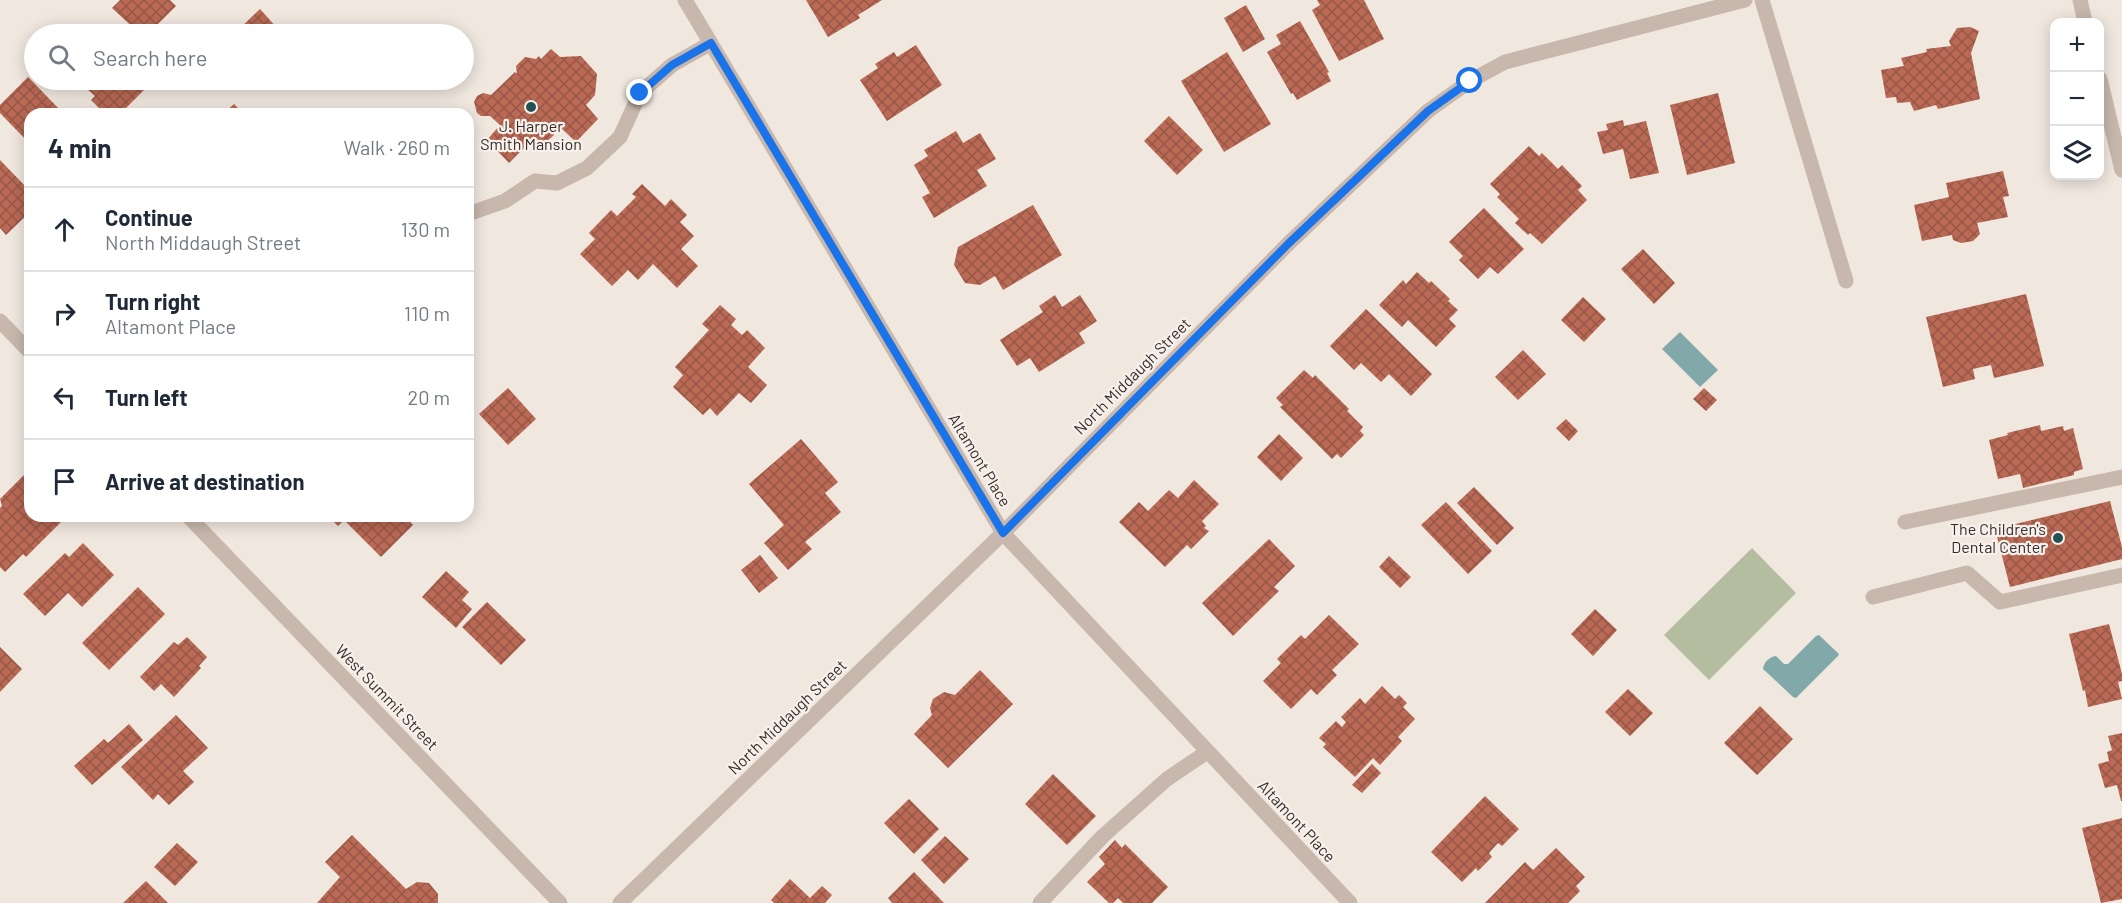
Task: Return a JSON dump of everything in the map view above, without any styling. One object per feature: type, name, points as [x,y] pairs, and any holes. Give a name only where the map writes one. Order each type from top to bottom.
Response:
[{"type":"street","name":"Altamont Place","points":[[686,0],[1003,533],[1350,903]]},
{"type":"street","name":"North Middaugh Street","points":[[620,903],[1003,533],[1288,244],[1428,111],[1470,81],[1505,62],[1745,0]]},
{"type":"street","points":[[1762,0],[1846,280]]},
{"type":"street","points":[[2080,0],[2084,18]]},
{"type":"street","points":[[474,212],[505,201],[535,181],[557,183],[587,168],[620,137],[640,93],[672,65],[711,43]]},
{"type":"street","points":[[2104,96],[2122,170]]},
{"type":"street","points":[[0,321],[24,346]]},
{"type":"street","points":[[1905,522],[2122,477]]},
{"type":"street","name":"West Summit Street","points":[[194,522],[560,903]]},
{"type":"street","points":[[1873,597],[1967,573],[2000,602],[2122,574]]},
{"type":"street","points":[[1040,903],[1103,836],[1167,779],[1207,752]]},
{"type":"green space","points":[[1752,548],[1796,593],[1709,680],[1664,635]]},
{"type":"water","points":[[1680,332],[1718,370],[1700,387],[1662,349]]},
{"type":"water","points":[[1819,635],[1839,654],[1796,698],[1793,697],[1763,669],[1764,664],[1776,656],[1784,664],[1788,664]]},
{"type":"building","points":[[120,0],[170,0],[176,6],[158,24],[129,24],[112,8]]},
{"type":"building","points":[[806,0],[882,0],[858,15],[860,18],[828,37]]},
{"type":"building","points":[[1317,0],[1364,0],[1384,39],[1339,61],[1312,10],[1320,5]]},
{"type":"building","points":[[1246,5],[1265,39],[1243,52],[1224,18]]},
{"type":"building","points":[[260,9],[274,24],[244,24]]},
{"type":"building","points":[[1300,21],[1329,72],[1327,73],[1331,81],[1297,100],[1293,93],[1291,94],[1267,52],[1281,44],[1276,35]]},
{"type":"building","points":[[1970,27],[1979,31],[1971,53],[1980,99],[1938,109],[1936,105],[1914,111],[1910,102],[1897,103],[1896,97],[1886,98],[1881,70],[1904,66],[1901,58],[1927,52],[1926,49],[1951,46],[1949,41],[1957,28]]},
{"type":"building","points":[[916,45],[942,85],[887,121],[860,80],[878,68],[875,64],[894,52],[897,57]]},
{"type":"building","name":"J. Harper Smith Mansion","points":[[551,49],[560,57],[581,56],[597,74],[595,95],[586,105],[598,119],[576,142],[559,126],[552,132],[554,135],[543,145],[535,137],[509,163],[487,140],[500,125],[490,116],[481,116],[477,113],[474,102],[477,96],[483,93],[491,95],[515,72],[517,74],[516,66],[525,57],[536,59],[539,56],[541,59]]},
{"type":"building","points":[[1227,52],[1271,124],[1224,152],[1181,81]]},
{"type":"building","points":[[24,81],[24,90],[41,90],[58,108],[24,108],[24,138],[0,113],[0,105]]},
{"type":"building","points":[[88,90],[144,90],[126,108],[99,108],[91,100],[95,96]]},
{"type":"building","points":[[1718,93],[1735,163],[1687,175],[1670,105]]},
{"type":"building","points":[[1169,116],[1203,150],[1177,175],[1144,141]]},
{"type":"building","points":[[1623,120],[1624,126],[1646,121],[1659,173],[1630,179],[1623,149],[1603,154],[1597,132],[1608,130],[1606,124]]},
{"type":"building","points":[[956,131],[963,143],[980,133],[996,159],[977,170],[987,186],[934,218],[922,197],[930,193],[914,165],[928,156],[924,150]]},
{"type":"building","points":[[1529,146],[1539,156],[1542,153],[1558,169],[1562,165],[1582,186],[1578,190],[1587,200],[1542,244],[1515,223],[1519,219],[1497,197],[1500,194],[1490,184]]},
{"type":"building","points":[[0,160],[24,185],[24,218],[6,235],[0,228]]},
{"type":"building","points":[[2003,171],[2009,196],[2003,197],[2008,217],[1977,223],[1980,234],[1973,241],[1961,243],[1953,240],[1952,235],[1922,241],[1914,205],[1949,197],[1946,183]]},
{"type":"building","points":[[642,184],[665,206],[671,199],[687,215],[680,222],[694,236],[681,249],[698,266],[677,288],[653,264],[638,280],[628,270],[612,286],[580,254],[595,239],[589,233],[611,210],[617,216],[636,197],[632,194]]},
{"type":"building","points":[[1033,205],[1062,255],[1003,290],[995,276],[980,285],[965,283],[954,265],[958,247]]},
{"type":"building","points":[[1484,208],[1524,249],[1498,274],[1490,267],[1478,279],[1459,260],[1463,256],[1449,242]]},
{"type":"building","points":[[1643,249],[1675,283],[1654,304],[1621,269]]},
{"type":"building","points":[[1417,272],[1429,283],[1431,281],[1458,310],[1449,319],[1456,326],[1436,347],[1408,320],[1402,327],[1379,305],[1403,280],[1406,284]]},
{"type":"building","points":[[2026,294],[2044,366],[1994,378],[1991,365],[1973,369],[1975,379],[1943,387],[1926,317]]},
{"type":"building","points":[[1055,295],[1062,307],[1080,295],[1097,321],[1079,333],[1085,343],[1039,372],[1030,358],[1017,366],[1000,340],[1043,312],[1039,306]]},
{"type":"building","points":[[1583,297],[1606,319],[1584,342],[1561,320]]},
{"type":"building","points":[[720,305],[736,319],[731,325],[742,335],[747,330],[765,348],[748,367],[767,385],[751,403],[739,393],[717,416],[710,408],[703,415],[673,387],[683,375],[675,367],[709,330],[702,324]]},
{"type":"building","points":[[1366,309],[1432,374],[1411,396],[1389,374],[1381,382],[1361,363],[1354,370],[1330,346]]},
{"type":"building","points":[[1523,350],[1546,374],[1518,400],[1495,377]]},
{"type":"building","points":[[1304,370],[1313,378],[1315,375],[1349,409],[1347,411],[1363,427],[1360,431],[1364,435],[1341,458],[1337,454],[1332,459],[1280,407],[1283,405],[1276,398]]},
{"type":"building","points":[[508,388],[536,419],[508,445],[479,414]]},
{"type":"building","points":[[1704,388],[1717,400],[1706,411],[1693,399]]},
{"type":"building","points":[[1566,419],[1578,431],[1569,441],[1556,428]]},
{"type":"building","points":[[2040,425],[2041,431],[2063,426],[2064,431],[2073,428],[2083,469],[2074,472],[2074,475],[2023,488],[2020,474],[1998,479],[1989,440]]},
{"type":"building","points":[[1279,434],[1303,458],[1281,481],[1257,457]]},
{"type":"building","points":[[801,439],[838,482],[825,493],[841,512],[805,542],[812,549],[788,570],[764,543],[784,525],[749,484]]},
{"type":"building","points":[[24,475],[24,522],[61,522],[26,557],[23,554],[5,572],[0,567],[0,508],[2,506],[0,499]]},
{"type":"building","points":[[1194,480],[1219,504],[1202,521],[1206,526],[1204,528],[1209,531],[1191,549],[1187,545],[1165,567],[1119,522],[1139,502],[1148,511],[1169,490],[1178,498]]},
{"type":"building","points":[[1474,487],[1514,528],[1497,545],[1457,503]]},
{"type":"building","name":"The Children's Dental Center","points":[[2110,501],[2122,547],[2122,559],[2010,587],[1995,529]]},
{"type":"building","points":[[1446,502],[1492,551],[1468,574],[1421,525]]},
{"type":"building","points":[[346,522],[410,522],[413,525],[381,557]]},
{"type":"building","points":[[1269,539],[1295,566],[1274,587],[1279,591],[1233,636],[1202,603]]},
{"type":"building","points":[[83,543],[114,575],[82,607],[68,593],[45,616],[23,594],[65,553],[69,557]]},
{"type":"building","points":[[760,555],[778,578],[759,593],[741,570]]},
{"type":"building","points":[[1389,556],[1411,577],[1400,588],[1379,567]]},
{"type":"building","points":[[446,571],[469,592],[462,600],[472,609],[456,628],[422,597]]},
{"type":"building","points":[[138,587],[165,614],[109,670],[82,643]]},
{"type":"building","points":[[487,602],[526,640],[501,665],[462,627]]},
{"type":"building","points":[[1595,609],[1617,630],[1593,656],[1571,634]]},
{"type":"building","points":[[1329,615],[1359,644],[1332,670],[1337,675],[1317,695],[1311,689],[1291,709],[1263,681],[1281,663],[1277,659],[1301,635],[1305,639]]},
{"type":"building","points":[[2109,624],[2122,674],[2122,681],[2118,682],[2122,699],[2088,707],[2069,634]]},
{"type":"building","points":[[187,637],[207,657],[199,666],[201,668],[174,697],[161,684],[154,691],[140,677],[174,642],[178,645]]},
{"type":"building","points":[[0,647],[22,669],[0,692]]},
{"type":"building","points":[[980,670],[1013,704],[948,768],[914,734],[932,715],[930,708],[933,699],[944,692],[955,695]]},
{"type":"building","points":[[1382,686],[1395,699],[1399,695],[1407,703],[1403,707],[1415,719],[1398,737],[1402,741],[1380,765],[1373,758],[1355,777],[1323,747],[1326,744],[1319,738],[1336,721],[1342,727],[1346,722],[1341,717],[1360,698],[1365,704]]},
{"type":"building","points":[[1628,689],[1653,713],[1630,736],[1605,712]]},
{"type":"building","points":[[1760,706],[1793,739],[1757,775],[1724,743]]},
{"type":"building","points":[[176,715],[208,748],[183,771],[194,782],[169,805],[158,794],[153,800],[121,767]]},
{"type":"building","points":[[129,724],[143,740],[92,785],[74,766],[104,739],[108,743]]},
{"type":"building","points":[[2122,733],[2121,801],[2117,785],[2105,788],[2098,764],[2109,761],[2107,752],[2112,750],[2108,736]]},
{"type":"building","points":[[1372,764],[1381,773],[1362,793],[1352,785]]},
{"type":"building","points":[[1053,774],[1096,816],[1067,845],[1025,804]]},
{"type":"building","points":[[1485,796],[1519,829],[1502,846],[1498,843],[1489,853],[1492,857],[1462,882],[1431,852]]},
{"type":"building","points":[[909,799],[939,829],[914,854],[884,823]]},
{"type":"building","points":[[2122,818],[2122,899],[2101,903],[2082,828]]},
{"type":"building","points":[[352,835],[406,889],[417,882],[429,883],[438,894],[438,903],[317,903],[340,877],[325,862]]},
{"type":"building","points":[[945,836],[969,859],[944,884],[921,860]]},
{"type":"building","points":[[1115,840],[1122,848],[1125,844],[1168,887],[1152,903],[1123,903],[1118,898],[1113,903],[1109,903],[1087,882],[1105,864],[1099,857]]},
{"type":"building","points":[[177,843],[198,862],[175,886],[154,867]]},
{"type":"building","points":[[1556,848],[1585,877],[1576,886],[1580,891],[1568,903],[1485,903],[1525,862],[1533,870]]},
{"type":"building","points":[[914,872],[944,903],[892,903],[888,898]]},
{"type":"building","points":[[790,879],[810,898],[822,886],[832,895],[825,903],[774,903],[771,900]]},
{"type":"building","points":[[146,881],[168,903],[123,903]]},
{"type":"place","name":"J. Harper Smith Mansion","points":[[531,107]]},
{"type":"place","name":"The Children's Dental Center","points":[[2058,538]]},
{"type":"route","points":[[640,93],[672,65],[711,43],[1003,533],[1288,244],[1428,111],[1470,81]]}]
